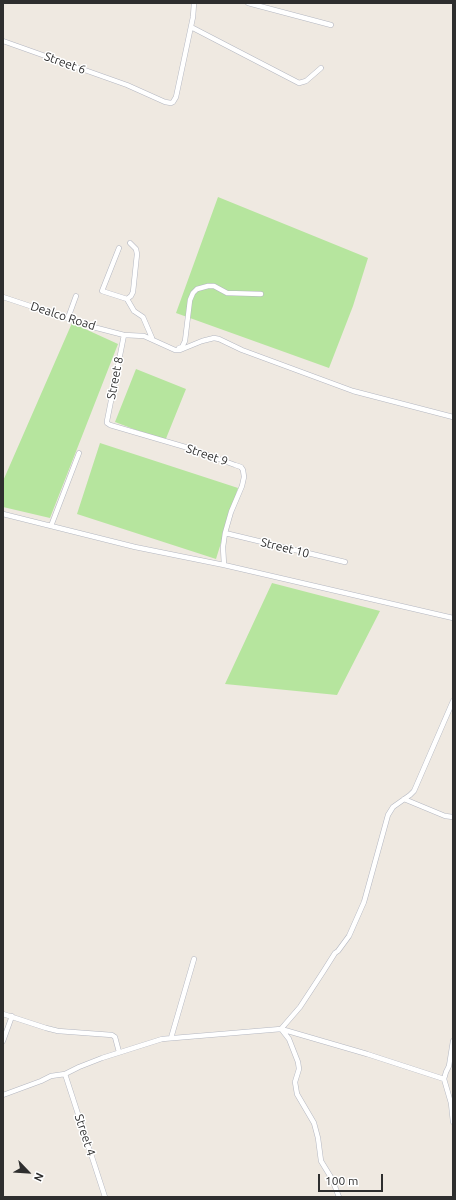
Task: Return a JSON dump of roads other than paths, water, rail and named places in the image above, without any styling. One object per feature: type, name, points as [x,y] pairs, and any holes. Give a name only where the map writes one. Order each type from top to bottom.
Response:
[{"type":"street","points":[[194,3],[190,27],[299,83],[306,81],[321,68]]},
{"type":"street","points":[[248,3],[331,25]]},
{"type":"street","name":"Street 6","points":[[3,41],[127,85],[165,102],[171,103],[176,97],[190,27]]},
{"type":"street","points":[[127,299],[132,296],[133,292],[137,254],[136,249],[130,243]]},
{"type":"street","points":[[119,248],[102,291],[127,299],[134,311],[143,317],[152,338],[172,350],[180,350],[202,341],[216,338],[242,350],[353,391],[453,417]]},
{"type":"street","points":[[172,350],[182,347],[186,341],[190,300],[193,293],[197,289],[214,286],[227,293],[261,294]]},
{"type":"street","points":[[68,318],[76,296]]},
{"type":"street","name":"Dealco Road","points":[[3,297],[124,335],[136,335],[152,338]]},
{"type":"street","name":"Street 8","points":[[107,421],[124,335]]},
{"type":"street","name":"Street 9","points":[[107,421],[110,425],[192,448],[241,467],[244,477],[242,486],[231,512],[225,533]]},
{"type":"street","points":[[51,526],[79,453]]},
{"type":"street","points":[[3,514],[135,548],[224,565],[453,618]]},
{"type":"street","points":[[224,565],[222,548],[225,533]]},
{"type":"street","name":"Street 10","points":[[225,533],[345,562]]},
{"type":"street","points":[[281,1029],[300,1007],[335,953],[349,936],[364,902],[387,819],[392,808],[412,793],[415,788],[453,701]]},
{"type":"street","points":[[404,799],[445,816],[453,817]]},
{"type":"street","points":[[171,1038],[194,959]]},
{"type":"street","points":[[3,1014],[58,1031],[112,1035],[115,1037],[119,1052]]},
{"type":"street","points":[[3,1041],[12,1016]]},
{"type":"street","points":[[281,1029],[289,1039],[297,1058],[299,1069],[295,1082],[297,1094],[314,1123],[318,1138],[321,1161],[332,1179],[339,1197]]},
{"type":"street","points":[[3,1094],[51,1076],[65,1074],[79,1067],[119,1052],[162,1039],[281,1029],[367,1054],[444,1079]]},
{"type":"street","points":[[453,1041],[449,1066],[444,1079],[451,1103],[453,1122]]},
{"type":"street","name":"Street 4","points":[[65,1074],[105,1197]]}]
